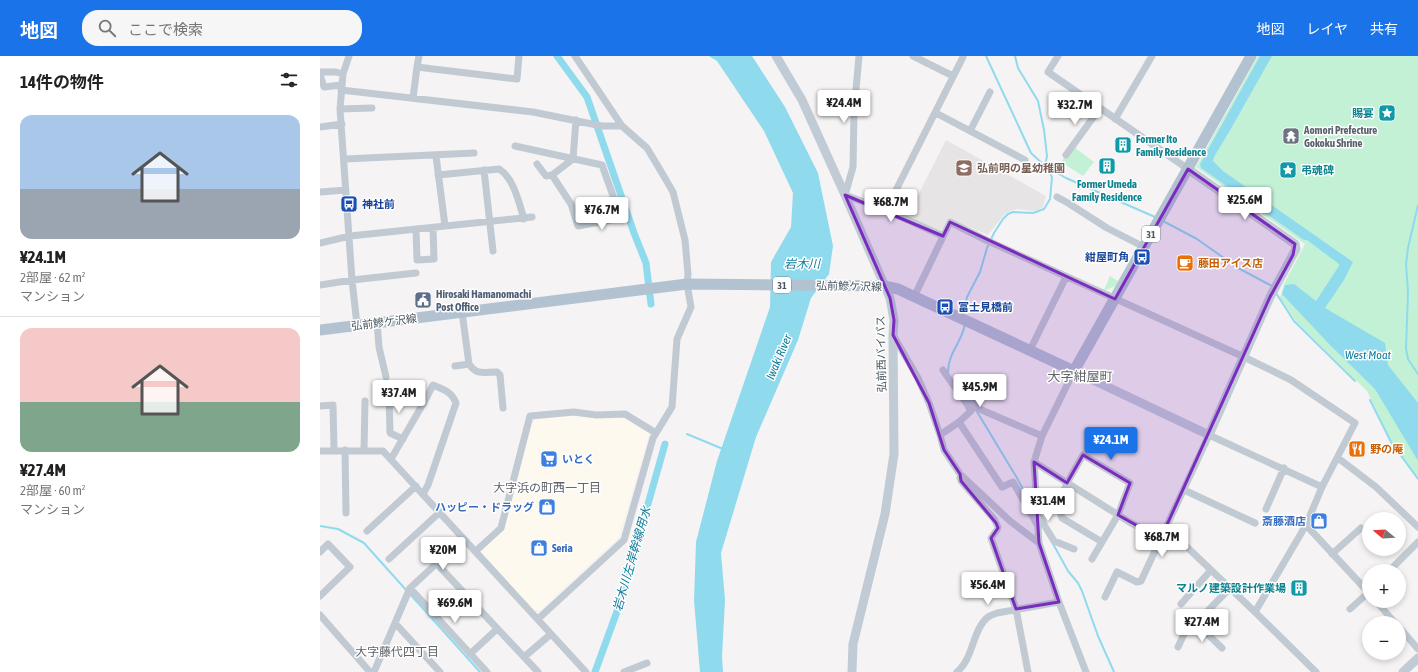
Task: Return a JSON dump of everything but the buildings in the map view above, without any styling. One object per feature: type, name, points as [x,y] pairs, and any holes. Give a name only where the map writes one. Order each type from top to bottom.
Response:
[{"type":"main road","name":"31","points":[[1074,371],[1251,56]]},
{"type":"main road","name":"弘前鰺ケ沢線","points":[[320,330],[648,288],[690,284],[884,286],[898,289],[1074,371]]},
{"type":"street","points":[[349,56],[343,74],[340,109],[352,280],[357,325]]},
{"type":"street","points":[[413,98],[416,67],[419,56]]},
{"type":"street","points":[[416,67],[517,79],[519,56]]},
{"type":"street","points":[[538,620],[624,540],[653,438],[672,407],[677,339],[691,307],[685,240],[673,192],[647,148],[622,126],[574,56]]},
{"type":"street","name":"弘前西バイパス","points":[[776,56],[802,100],[845,195],[890,298],[894,320],[894,454],[885,514],[853,644],[852,672]]},
{"type":"street","points":[[859,56],[854,112],[853,167],[845,195],[886,210],[943,236]]},
{"type":"street","points":[[913,56],[953,76]]},
{"type":"street","points":[[886,210],[936,113],[963,56]]},
{"type":"street","points":[[1058,56],[1048,72],[1295,244],[1296,249],[1270,297],[1209,435],[1141,581],[1137,582],[1116,572],[1105,597]]},
{"type":"street","points":[[1115,119],[1152,56]]},
{"type":"street","points":[[343,74],[336,72],[320,74],[324,87],[341,87],[413,98],[533,112],[598,125],[622,126]]},
{"type":"street","points":[[970,131],[990,92]]},
{"type":"street","points":[[340,109],[372,108]]},
{"type":"street","points":[[1066,155],[1100,108]]},
{"type":"street","points":[[936,113],[1025,160]]},
{"type":"street","points":[[537,164],[546,176],[552,175],[573,159],[576,120]]},
{"type":"street","points":[[320,128],[342,124]]},
{"type":"street","points":[[515,146],[602,165],[621,218],[578,226],[571,204],[552,175]]},
{"type":"street","points":[[344,159],[436,156],[474,153]]},
{"type":"street","points":[[436,156],[445,226]]},
{"type":"street","points":[[438,176],[499,169],[504,172],[512,185],[524,219]]},
{"type":"street","points":[[484,170],[493,251]]},
{"type":"street","points":[[320,192],[346,190]]},
{"type":"street","points":[[1057,197],[1107,228],[1144,248]]},
{"type":"street","points":[[320,243],[350,236],[532,217]]},
{"type":"street","points":[[914,297],[950,222],[988,241],[1292,380],[1355,423],[1322,487],[1306,525],[1255,612]]},
{"type":"street","points":[[416,229],[417,260],[434,259],[433,228]]},
{"type":"street","points":[[320,285],[416,273]]},
{"type":"street","points":[[1030,350],[1066,277]]},
{"type":"street","points":[[462,312],[469,364],[473,370],[478,372],[497,372],[500,375],[503,408]]},
{"type":"street","points":[[377,323],[379,347],[386,376]]},
{"type":"street","points":[[893,335],[918,378],[929,403],[944,450],[960,474],[1010,521],[1039,543]]},
{"type":"street","points":[[455,366],[469,364]]},
{"type":"street","points":[[940,434],[959,422],[971,411],[963,397],[951,383],[943,370]]},
{"type":"street","points":[[1086,672],[1059,602],[1039,543],[1034,462],[1042,436],[1074,371],[1322,487]]},
{"type":"street","points":[[391,459],[427,397],[432,385],[447,391],[454,397],[456,403],[428,485],[423,494]]},
{"type":"street","points":[[413,392],[427,397]]},
{"type":"street","points":[[389,393],[390,432],[403,439]]},
{"type":"street","points":[[974,397],[977,408],[1042,436]]},
{"type":"street","points":[[364,450],[365,401]]},
{"type":"street","points":[[320,406],[333,405],[334,450]]},
{"type":"street","points":[[478,549],[501,528],[530,416],[574,412],[596,415],[625,414],[656,433]]},
{"type":"street","points":[[959,422],[1002,487],[1013,482],[1039,528]]},
{"type":"street","points":[[345,450],[346,513]]},
{"type":"street","points":[[320,451],[383,450],[586,672]]},
{"type":"street","points":[[1092,559],[1118,515],[1130,484],[1082,455],[1067,483],[1058,505],[1062,518],[1102,542]]},
{"type":"street","points":[[1338,458],[1376,487],[1418,527]]},
{"type":"street","points":[[1034,462],[1143,529],[1166,527],[1316,672]]},
{"type":"street","points":[[1266,508],[1284,468]]},
{"type":"street","points":[[960,474],[961,481],[994,518],[996,523],[997,530],[990,538],[1016,609],[1028,672]]},
{"type":"street","points":[[367,531],[416,486]]},
{"type":"street","points":[[1184,490],[1255,523]]},
{"type":"street","points":[[389,560],[440,512]]},
{"type":"street","points":[[1038,515],[1054,541],[1074,549]]},
{"type":"street","points":[[1306,525],[1362,585]]},
{"type":"street","points":[[1332,554],[1361,528]]},
{"type":"street","points":[[374,672],[409,591],[463,539]]},
{"type":"street","points":[[1396,564],[1418,542]]},
{"type":"street","points":[[320,552],[328,544],[350,567],[320,596]]},
{"type":"street","points":[[437,564],[538,672]]},
{"type":"street","points":[[1181,604],[1211,570]]},
{"type":"street","points":[[1178,647],[1185,632],[1196,623],[1230,588]]},
{"type":"street","points":[[409,591],[487,672]]},
{"type":"street","points":[[1350,609],[1362,598]]},
{"type":"street","points":[[957,672],[962,668],[969,656],[979,629],[988,617],[997,613],[1059,602]]},
{"type":"street","points":[[1382,608],[1389,616]]},
{"type":"street","points":[[320,615],[370,672]]},
{"type":"street","points":[[395,623],[440,672]]},
{"type":"street","points":[[1196,623],[1222,648]]},
{"type":"street","points":[[470,654],[498,629]]},
{"type":"street","points":[[524,657],[551,634]]},
{"type":"street","points":[[1406,635],[1418,648]]},
{"type":"street","points":[[1404,672],[1418,658]]},
{"type":"street","points":[[624,672],[647,663]]},
{"type":"highlighted area","points":[[1188,169],[1295,244],[1293,255],[1270,297],[1166,527],[1143,529],[1118,515],[1130,483],[1083,455],[1067,483],[1034,462],[1039,543],[1059,602],[1016,609],[991,538],[998,528],[996,523],[961,481],[960,474],[944,450],[929,403],[893,335],[894,320],[890,298],[845,195],[943,236],[950,222],[1115,299]]},
{"type":"shaded area","name":"弘前明の星幼稚園","points":[[946,140],[1046,196],[1043,207],[1032,211],[1018,209],[1010,211],[1004,215],[988,235],[948,218],[941,231],[907,217]]},
{"type":"shaded area","points":[[573,416],[624,418],[649,434],[619,537],[540,610],[532,610],[480,552],[504,530],[531,423],[536,419]]},
{"type":"green space","points":[[1258,56],[1418,56],[1418,478],[1391,441],[1367,391],[1296,321],[1280,298],[1284,284],[1305,244],[1196,167]]},
{"type":"green space","points":[[1074,147],[1094,162],[1083,176],[1061,162]]},
{"type":"green space","points":[[1110,276],[1118,281],[1115,286],[1104,290]]},
{"type":"water","name":"岩木川","points":[[709,56],[752,56],[785,107],[818,173],[833,246],[829,274],[811,298],[798,340],[756,437],[721,553],[725,600],[722,657],[723,672],[700,672],[694,600],[696,542],[717,461],[770,307],[771,262],[791,227],[793,193],[764,131],[717,61]]},
{"type":"water","name":"West Moat","points":[[1260,56],[1272,56],[1213,161],[1223,171],[1353,262],[1344,280],[1325,308],[1385,343],[1388,365],[1418,403],[1418,461],[1375,389],[1330,345],[1282,294],[1285,285],[1294,284],[1316,301],[1339,264],[1307,240],[1304,240],[1201,168],[1200,164]]},
{"type":"waterway","name":"岩木川左岸幹線用水","points":[[557,56],[587,97],[634,233],[646,263],[651,304]]},
{"type":"waterway","points":[[986,56],[1031,153],[1045,166],[1066,178],[1155,217]]},
{"type":"waterway","points":[[963,316],[967,297],[980,272],[987,248],[1003,219],[1008,214],[1013,212],[1033,213],[1044,209],[1050,199],[1052,177],[1045,166],[1047,156],[1044,130],[1038,101],[1018,68],[1015,56]]},
{"type":"waterway","points":[[1418,205],[1408,248],[1406,264],[1408,292],[1406,349],[1408,359],[1418,374]]},
{"type":"waterway","points":[[1163,221],[1197,239],[1238,268],[1272,286]]},
{"type":"waterway","points":[[1276,293],[1294,321],[1355,381]]},
{"type":"waterway","points":[[948,372],[950,359],[965,324]]},
{"type":"waterway","points":[[956,383],[963,389],[972,405]]},
{"type":"waterway","points":[[1370,400],[1391,442],[1418,479]]},
{"type":"waterway","points":[[976,410],[1017,478],[1033,508]]},
{"type":"waterway","points":[[687,434],[723,449]]},
{"type":"waterway","name":"岩木川左岸幹線用水","points":[[595,672],[619,606],[665,444]]},
{"type":"waterway","points":[[320,526],[338,529],[364,543],[407,591]]},
{"type":"waterway","points":[[1052,542],[1068,571],[1078,583],[1082,591],[1098,636],[1114,672]]},
{"type":"waterway","points":[[410,594],[480,672]]},
{"type":"place","name":"賜宴","points":[[1387,113]]},
{"type":"place","name":"Aomori Prefecture Gokoku Shrine","points":[[1291,136]]},
{"type":"place","name":"Former Ito Family Residence","points":[[1123,145]]},
{"type":"place","name":"Former Umeda Family Residence","points":[[1107,166]]},
{"type":"place","name":"弘前明の星幼稚園","points":[[964,168]]},
{"type":"place","name":"弔魂碑","points":[[1288,170]]},
{"type":"place","name":"神社前","points":[[349,204]]},
{"type":"place","name":"紺屋町角","points":[[1142,257]]},
{"type":"place","name":"藤田アイス店","points":[[1185,263]]},
{"type":"place","name":"Hirosaki Hamanomachi Post Office","points":[[423,300]]},
{"type":"place","name":"富士見橋前","points":[[945,307]]},
{"type":"place","name":"野の庵","points":[[1357,449]]},
{"type":"place","name":"いとく","points":[[549,459]]},
{"type":"place","name":"ハッピー・ドラッグ","points":[[547,507]]},
{"type":"place","name":"斎藤酒店","points":[[1319,521]]},
{"type":"place","name":"Seria","points":[[539,548]]},
{"type":"place","name":"マルノ建築設計作業場","points":[[1299,588]]},
{"type":"district","name":"大字紺屋町","points":[[1080,376]]},
{"type":"district","name":"大字浜の町西一丁目","points":[[547,488]]},
{"type":"district","name":"大字藤代四丁目","points":[[397,652]]},
{"type":"water label","name":"Iwaki River","points":[[779,357]]}]
